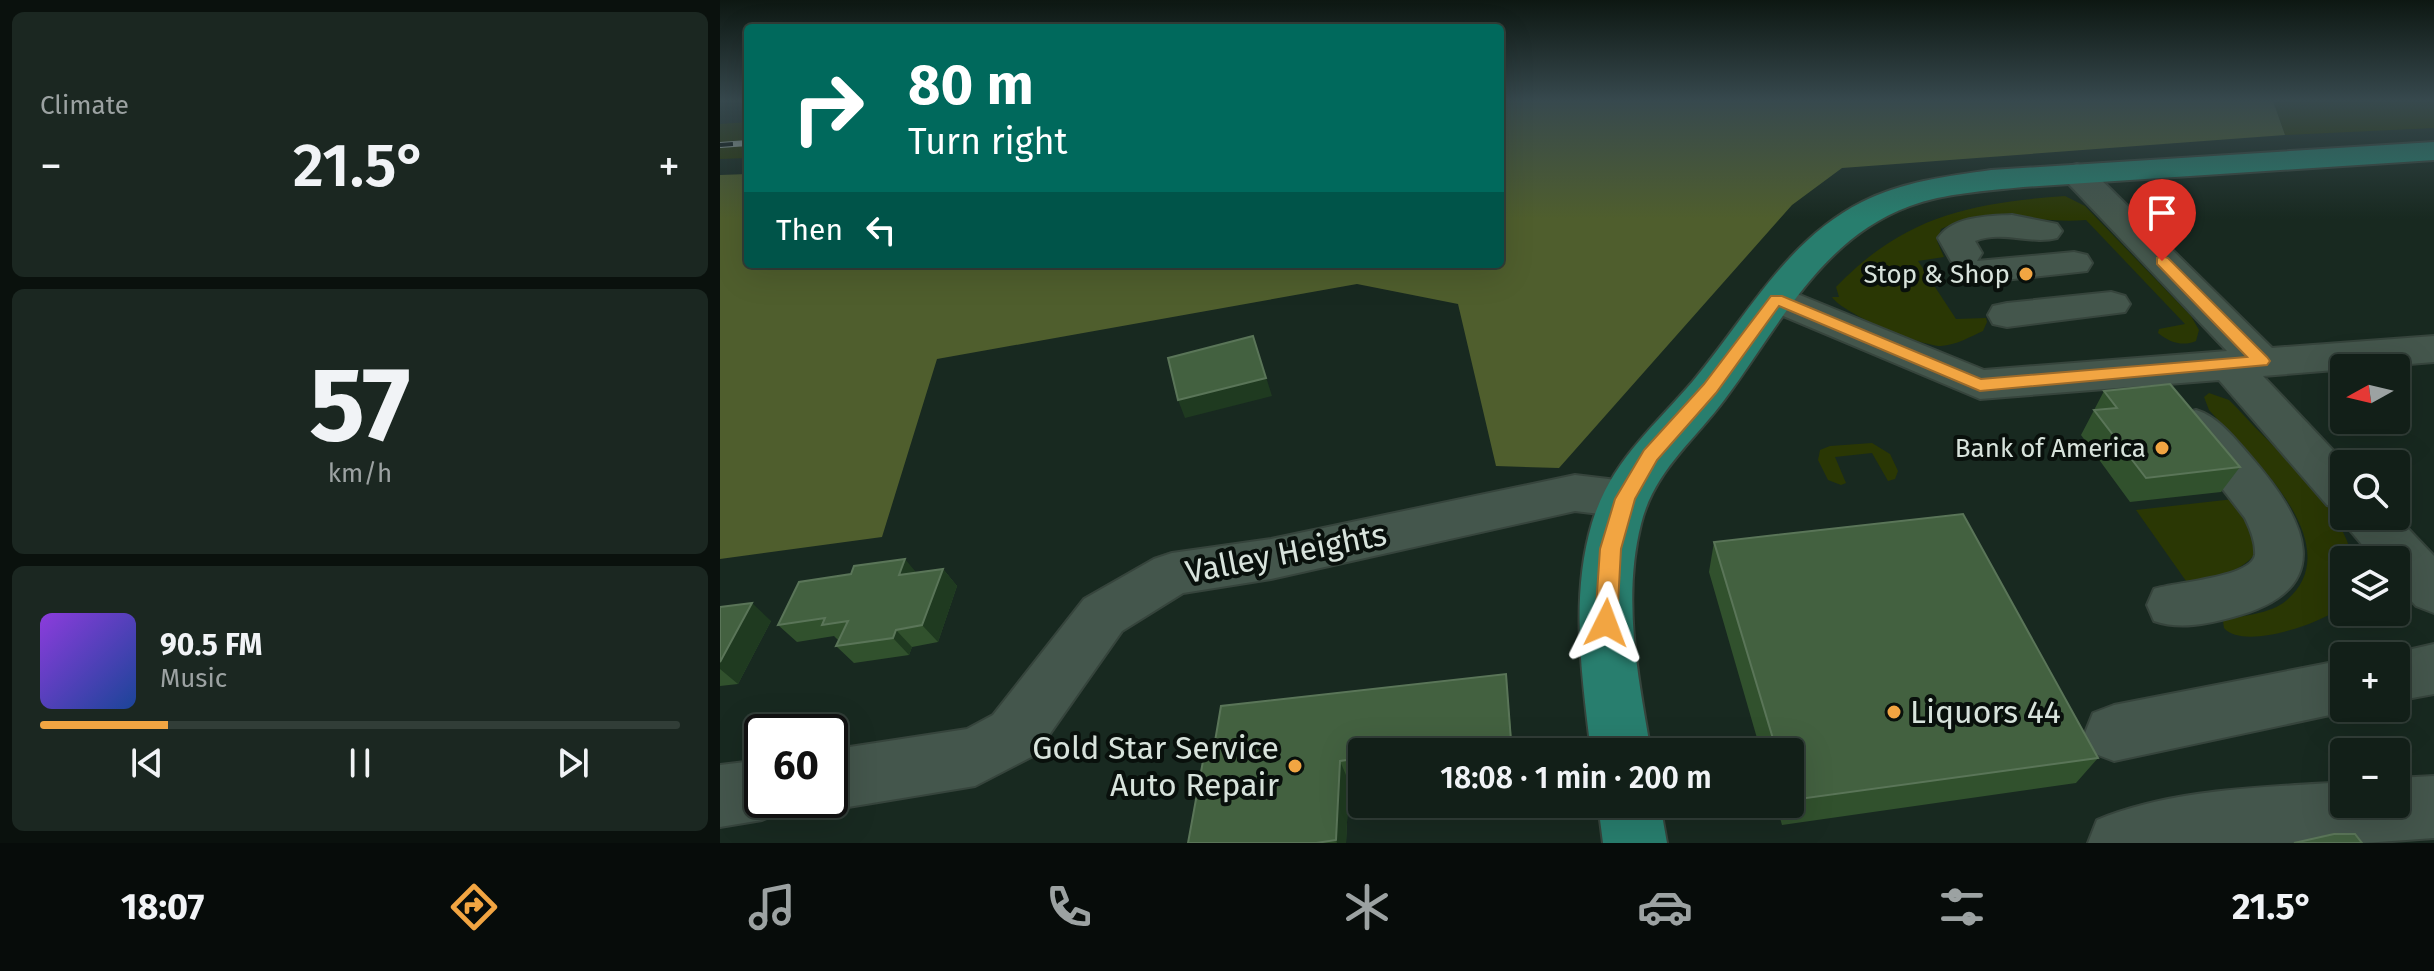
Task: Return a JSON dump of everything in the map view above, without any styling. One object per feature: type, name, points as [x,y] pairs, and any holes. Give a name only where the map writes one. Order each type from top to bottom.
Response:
[{"type":"main road","points":[[1619,738],[1605,648],[1610,549],[1625,499],[1651,455],[1710,388],[1776,299],[1822,245],[1874,208],[1921,192],[2009,179],[2434,151]]},
{"type":"main road","points":[[1631,818],[1635,843]]},
{"type":"street","points":[[2077,174],[2245,363],[2330,474]]},
{"type":"street","points":[[2073,262],[1978,273],[2073,262]]},
{"type":"street","points":[[1776,299],[1980,385],[2434,349]]},
{"type":"street","points":[[2157,371],[2259,501],[2281,541],[2280,563],[2273,574],[2251,589],[2173,605]]},
{"type":"street","name":"Valley Heights","points":[[848,777],[975,757],[1014,735],[1103,615],[1172,574],[1271,559],[1575,493],[1625,499]]},
{"type":"street","points":[[2379,530],[2434,591]]},
{"type":"street","points":[[2410,673],[2434,669]]},
{"type":"street","points":[[2114,733],[2330,689]]},
{"type":"street","points":[[720,796],[744,793]]},
{"type":"street","points":[[2120,843],[2217,822],[2434,807]]},
{"type":"green space","points":[[720,140],[744,140],[744,158],[720,159]]},
{"type":"green space","points":[[1504,140],[2213,140],[1842,168],[1792,205],[1559,468],[1496,466],[1458,304],[1357,284],[937,359],[882,537],[720,559],[720,175],[744,174],[744,268],[1504,268]]},
{"type":"green space","points":[[2065,196],[2085,206],[2191,316],[2199,330],[2196,341],[2176,343],[2158,333],[2159,329],[2185,324],[2086,220],[1975,219],[1941,229],[1937,241],[1944,257],[1918,261],[1956,319],[1986,318],[1987,322],[1983,331],[1952,344],[1931,345],[1901,335],[1851,312],[1832,297],[1839,297],[1836,287],[1861,263],[1913,229],[1969,209]]},
{"type":"green space","points":[[2209,393],[2229,400],[2321,499],[2330,511],[2330,530],[2341,530],[2348,546],[2330,546],[2330,614],[2303,626],[2265,636],[2248,637],[2224,628],[2223,621],[2265,611],[2287,600],[2304,577],[2307,552],[2300,526],[2286,499],[2267,473],[2209,410],[2204,397]]},
{"type":"green space","points":[[1872,443],[1890,454],[1898,471],[1895,479],[1888,481],[1872,453],[1835,457],[1846,483],[1841,485],[1828,480],[1818,460],[1820,450],[1830,446]]},
{"type":"green space","points":[[2243,498],[2257,552],[2234,570],[2216,577],[2186,581],[2136,510]]},
{"type":"building","points":[[1253,336],[1266,378],[1178,400],[1168,358]]},
{"type":"building","points":[[2170,384],[2240,467],[2146,478],[2094,410],[2117,408],[2104,391]]},
{"type":"building","name":"Liquors 44","points":[[1963,514],[2098,758],[1804,798],[1804,738],[1773,738],[1714,542]]},
{"type":"building","points":[[905,559],[899,575],[943,569],[922,625],[896,630],[893,638],[836,646],[848,621],[822,625],[825,618],[778,625],[799,582],[851,574],[854,566]]},
{"type":"building","points":[[752,603],[720,662],[720,607]]},
{"type":"building","name":"Gold Star Service Auto Repair","points":[[1506,674],[1511,738],[1348,738],[1348,760],[1340,761],[1336,840],[1316,843],[1188,843],[1203,761],[1212,759],[1221,706]]},
{"type":"building","points":[[2334,834],[2355,834],[2362,843],[2294,843]]},
{"type":"railway","points":[[720,145],[744,143]]},
{"type":"place","name":"Stop & Shop","points":[[2026,274]]},
{"type":"place","name":"Bank of America","points":[[2162,448]]},
{"type":"place","name":"Liquors 44","points":[[1894,712]]},
{"type":"place","name":"Gold Star Service Auto Repair","points":[[1295,766]]},
{"type":"route","points":[[1606,623],[1610,549],[1625,499],[1651,455],[1710,388],[1776,299],[1980,385],[2261,361],[2162,261]]}]
